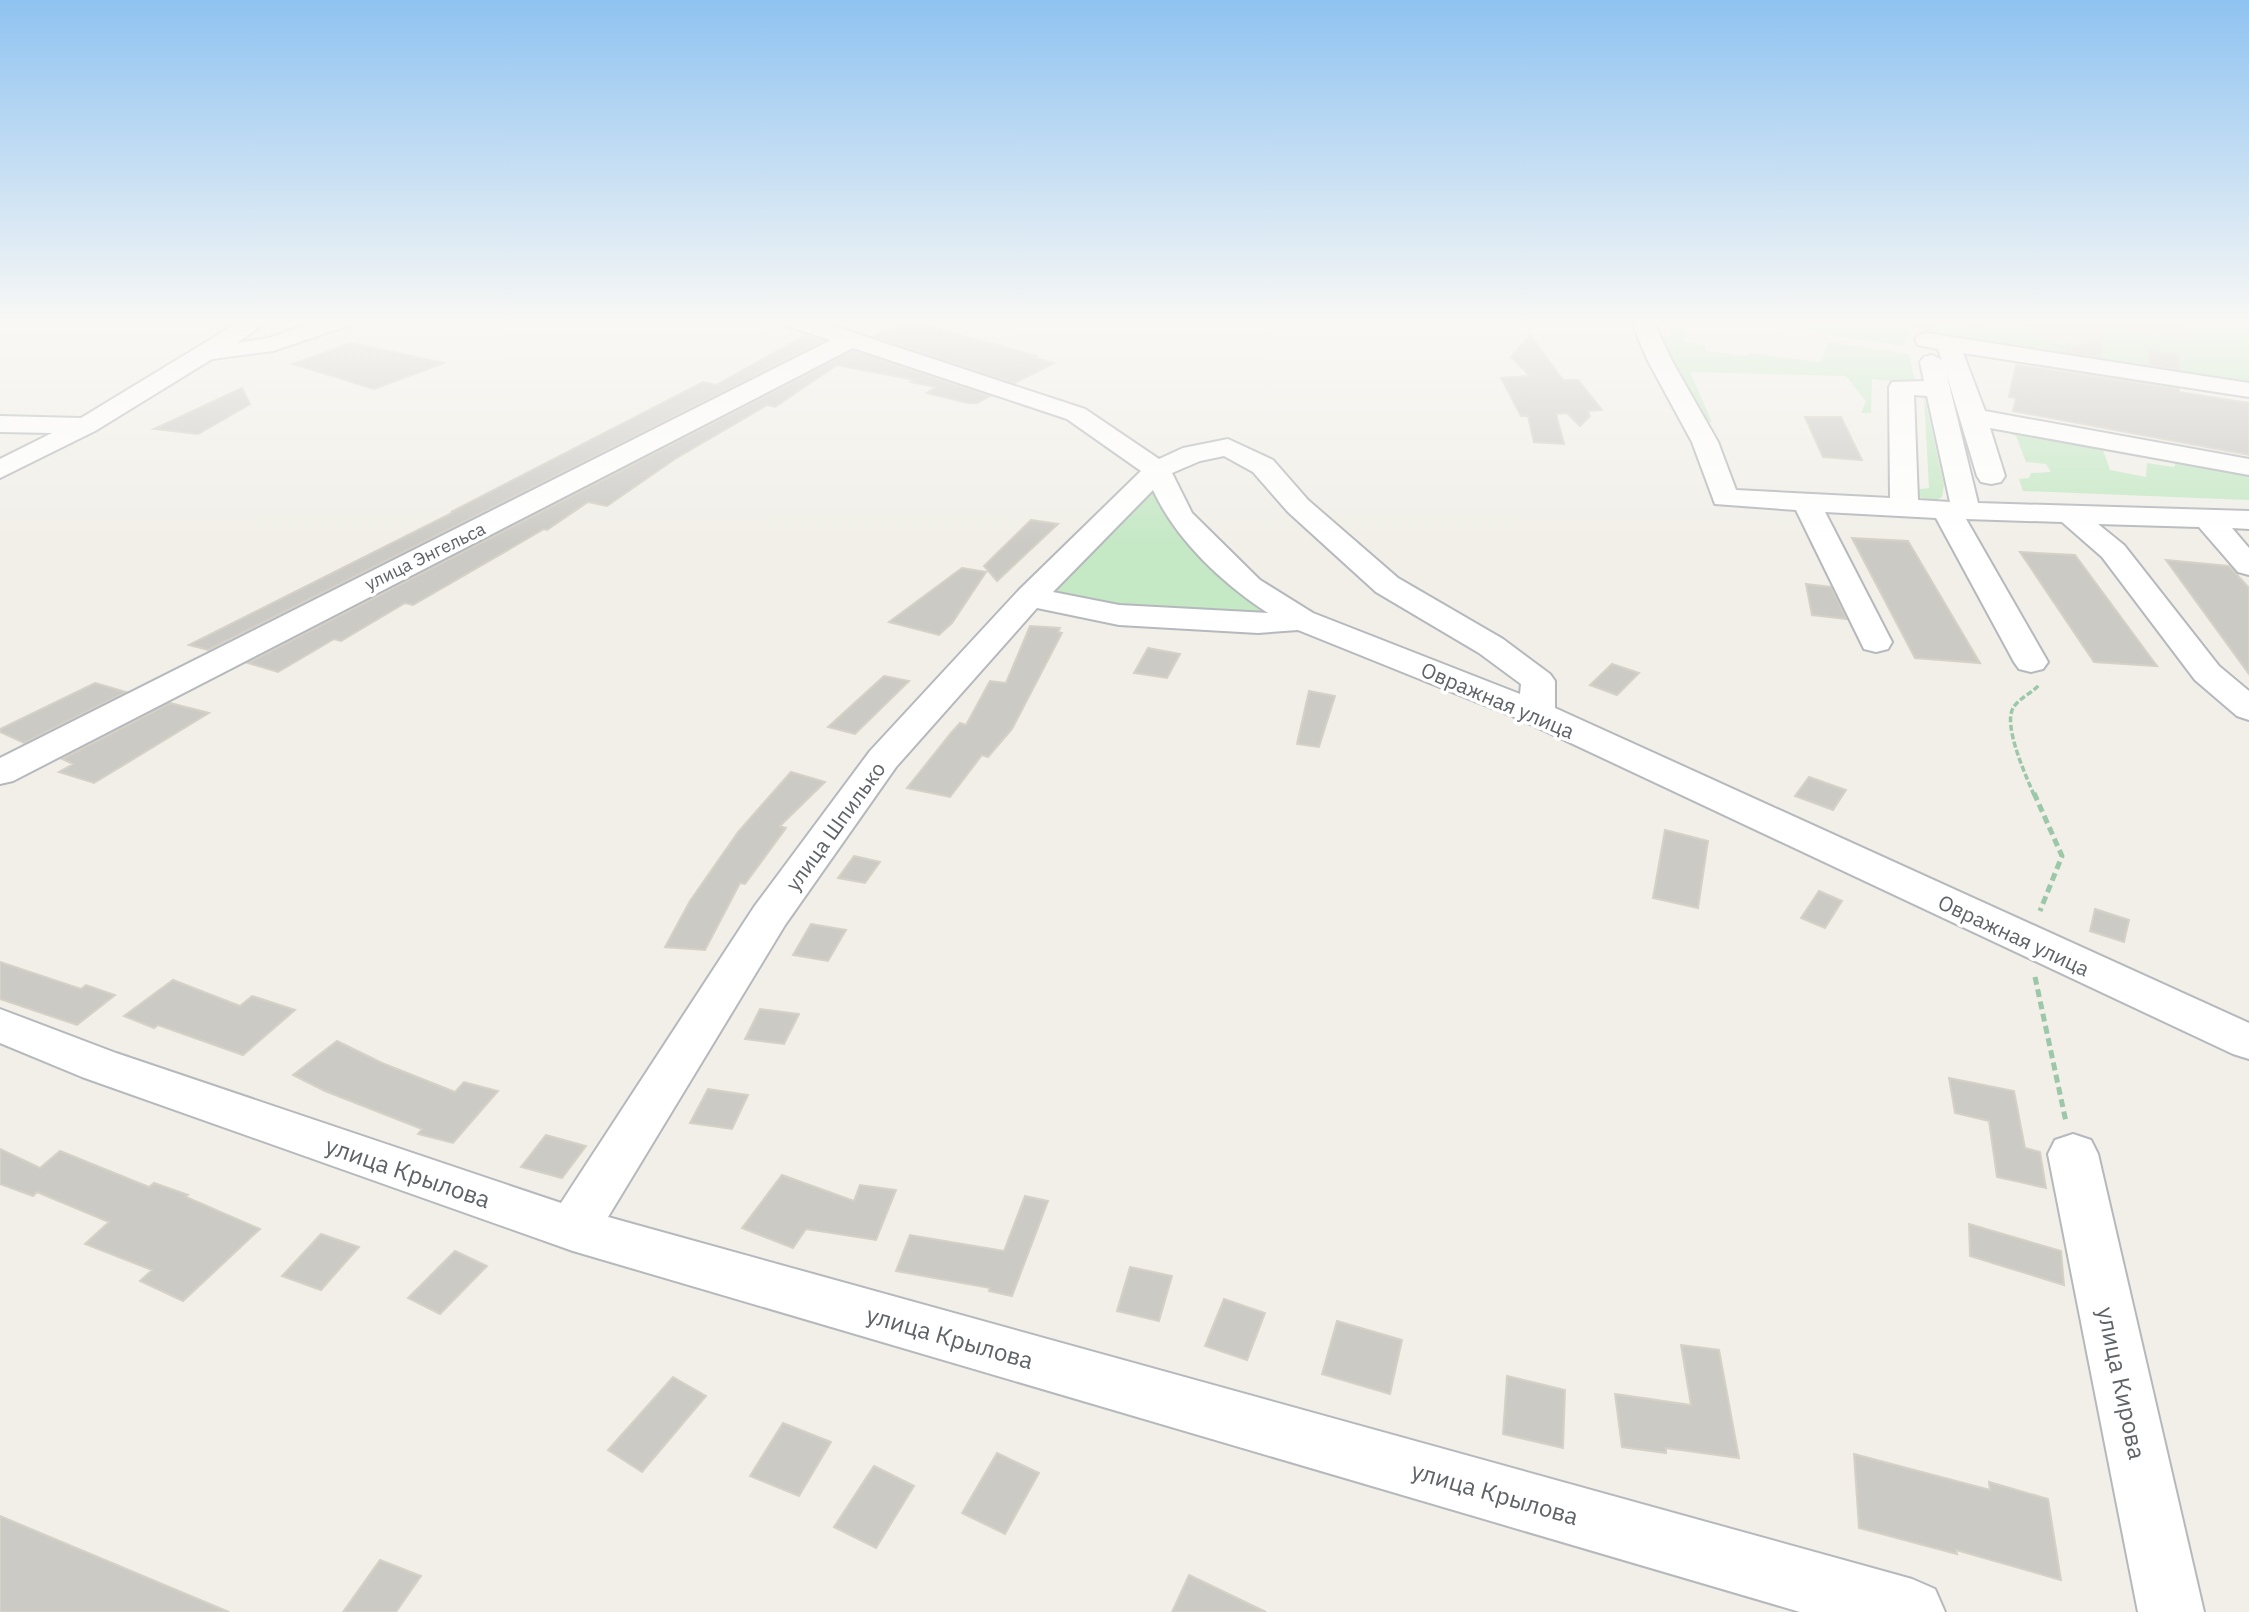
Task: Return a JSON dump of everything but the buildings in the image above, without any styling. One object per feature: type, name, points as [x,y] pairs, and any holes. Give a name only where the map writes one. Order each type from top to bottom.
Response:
[{"type":"street","points":[[0,470],[86,426],[138,394]]},
{"type":"street","name":"улица Энгельса","points":[[0,773],[205,665],[518,510],[737,394]]},
{"type":"street","name":"Овражная улица","points":[[1022,394],[1076,414],[1157,470],[1180,517],[1249,587],[1301,620],[1537,713],[2249,1042]]},
{"type":"street","points":[[1678,394],[1705,442],[1725,498],[1956,510],[2249,520]]},
{"type":"street","points":[[1901,394],[1904,507]]},
{"type":"street","points":[[1939,394],[1956,510],[2031,662]]},
{"type":"street","points":[[1963,394],[1974,417],[1992,476]]},
{"type":"street","points":[[1974,417],[2249,467]]},
{"type":"street","points":[[0,424],[86,426]]},
{"type":"street","points":[[1157,470],[1192,454],[1228,447],[1263,466],[1298,506],[1387,585],[1491,646],[1538,681],[1537,713]]},
{"type":"street","name":"улица Шпилько","points":[[573,1229],[769,917],[883,758],[1030,597],[1157,470]]},
{"type":"street","points":[[1807,502],[1876,642]]},
{"type":"street","points":[[2068,514],[2113,551],[2207,673],[2249,709]]},
{"type":"street","points":[[2207,518],[2243,554]]},
{"type":"street","points":[[1030,597],[1119,615],[1258,623],[1301,620]]},
{"type":"street","points":[[2207,673],[2249,678]]},
{"type":"street","name":"улица Крылова","points":[[0,1025],[99,1065],[573,1229],[1912,1612]]},
{"type":"street","name":"улица Кирова","points":[[2073,1154],[2171,1612]]},
{"type":"path","points":[[2031,662],[2042,682],[2012,709],[2009,719],[2019,756],[2062,856],[2028,942],[2073,1154]]},
{"type":"green space","points":[[1684,394],[1700,394],[1712,422],[1699,424]]},
{"type":"green space","points":[[1861,394],[1872,394],[1871,413],[1861,413],[1866,401]]},
{"type":"green space","points":[[1924,395],[1944,485],[1942,497],[1935,501],[1919,497],[1913,490],[1929,488]]},
{"type":"green space","points":[[1999,428],[2040,439],[2103,450],[2110,470],[2146,477],[2147,463],[2174,467],[2178,457],[2249,469],[2249,500],[2023,491],[2019,479],[2029,478],[2031,473],[2051,472],[2046,464],[2026,462],[2016,436]]},
{"type":"green space","points":[[1154,487],[1277,615],[1141,608],[1044,593]]}]
